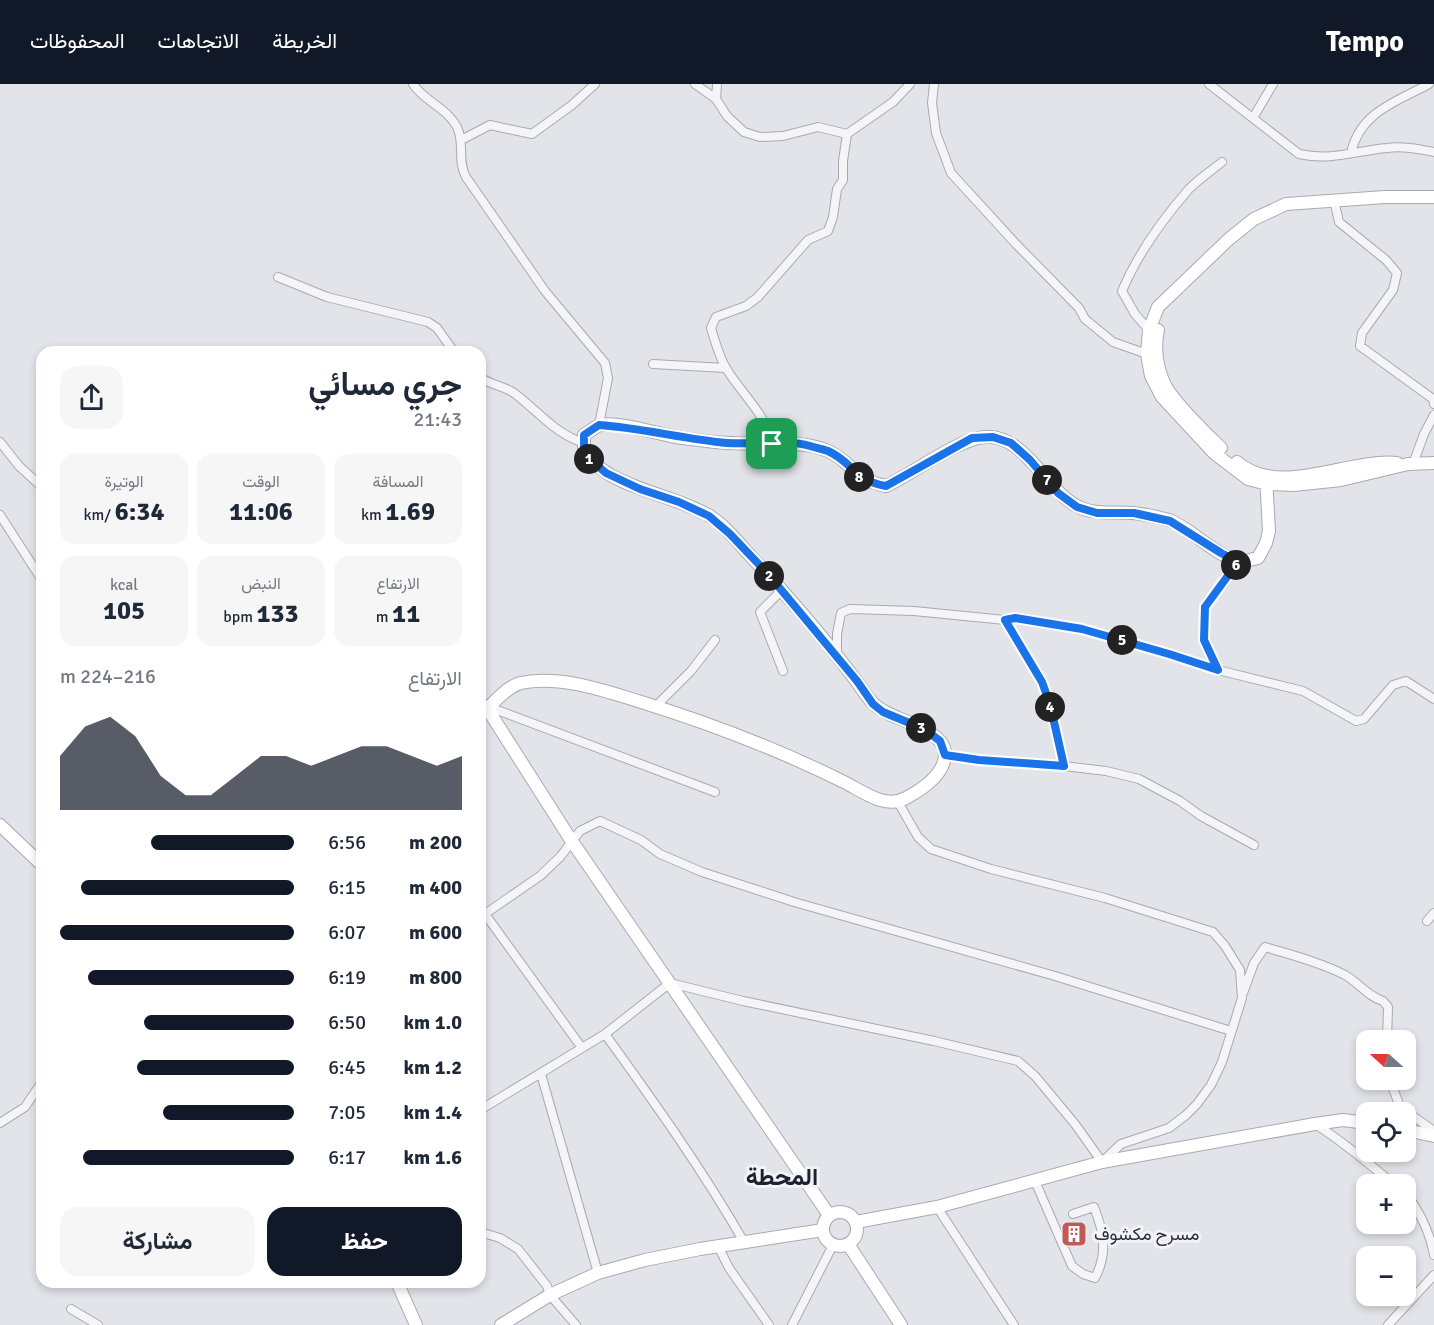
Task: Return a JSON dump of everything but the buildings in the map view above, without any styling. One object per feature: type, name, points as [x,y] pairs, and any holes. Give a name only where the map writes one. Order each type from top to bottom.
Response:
[{"type":"street","points":[[413,84],[450,117],[461,140],[461,165],[466,177],[545,291],[605,363],[608,378],[599,425]]},
{"type":"street","points":[[461,140],[490,125],[532,134],[572,105],[595,84]]},
{"type":"street","points":[[695,84],[716,99],[727,116],[744,132],[760,137],[783,136],[818,127],[847,134]]},
{"type":"street","points":[[716,99],[717,84]]},
{"type":"street","points":[[772,444],[769,428],[725,368],[711,328],[716,317],[746,306],[758,297],[808,240],[828,231],[833,217],[837,189],[843,180],[847,134],[893,102],[910,84]]},
{"type":"street","points":[[934,84],[932,103],[936,133],[951,173],[1079,308],[1085,319],[1113,342],[1147,354]]},
{"type":"street","points":[[1209,84],[1299,154],[1315,157],[1341,157],[1351,153],[1390,147],[1410,147],[1434,152]]},
{"type":"street","points":[[1253,118],[1273,84]]},
{"type":"street","points":[[1351,153],[1362,126],[1374,114],[1429,84]]},
{"type":"street","points":[[1149,330],[1135,314],[1122,291],[1128,276],[1141,251],[1191,188],[1222,162]]},
{"type":"street","points":[[1385,197],[1434,188]]},
{"type":"street","points":[[1434,197],[1385,197],[1286,204],[1254,219],[1228,239],[1158,308],[1149,330],[1147,354],[1151,376],[1162,397],[1214,453],[1248,479],[1294,485],[1341,480],[1410,464],[1434,463]]},
{"type":"street","points":[[1334,200],[1339,222],[1386,260],[1397,273],[1393,290],[1362,333],[1360,346],[1433,399],[1434,404]]},
{"type":"street","points":[[278,277],[327,297],[428,322],[437,328],[450,346]]},
{"type":"street","points":[[1173,292],[1164,309],[1155,341],[1164,383],[1220,447],[1242,466],[1267,480]]},
{"type":"street","points":[[653,364],[725,368]]},
{"type":"street","points":[[486,380],[513,392],[569,439],[584,443]]},
{"type":"street","points":[[1410,464],[1434,415]]},
{"type":"street","points":[[486,704],[518,683],[571,684],[656,706],[688,717],[804,763],[879,800],[898,802],[921,790],[939,772],[945,755],[940,741],[924,729],[883,712],[873,704],[781,591],[730,534],[709,516],[606,473],[584,454],[584,435],[599,425],[627,427],[681,438],[730,443],[805,445],[828,451],[844,462],[859,477],[886,486],[972,438],[993,437],[1011,443],[1030,460],[1058,493],[1077,507],[1097,513],[1134,513],[1170,521],[1238,562],[1258,558],[1266,543],[1270,520],[1267,480]]},
{"type":"street","points":[[0,442],[19,466],[36,482]]},
{"type":"street","points":[[0,515],[36,571]]},
{"type":"street","points":[[1218,670],[1204,640],[1205,607],[1238,562]]},
{"type":"street","points":[[781,591],[760,612],[783,671]]},
{"type":"street","points":[[837,658],[837,634],[841,613],[850,609],[914,611],[1005,620],[1015,618],[1082,629],[1218,670],[1303,691],[1356,721],[1364,719],[1393,685],[1406,681],[1434,699]]},
{"type":"street","points":[[1005,620],[1042,682],[1050,704],[1064,766]]},
{"type":"street","points":[[656,706],[691,671],[715,640]]},
{"type":"street","points":[[486,707],[714,792]]},
{"type":"street","points":[[486,709],[571,840],[830,1215]]},
{"type":"street","points":[[945,755],[1106,771],[1139,779],[1254,845]]},
{"type":"street","points":[[898,802],[918,837],[931,849],[991,869],[1105,898],[1213,932],[1240,970],[1242,998]]},
{"type":"street","points":[[486,912],[540,876],[580,831],[600,821],[640,840],[660,854],[702,872],[794,902],[1055,976],[1231,1031]]},
{"type":"street","points":[[0,825],[36,859]]},
{"type":"street","points":[[1427,921],[1434,913]]},
{"type":"street","points":[[486,918],[582,1048]]},
{"type":"street","points":[[1102,1161],[1121,1144],[1170,1128],[1197,1104],[1219,1070],[1254,963],[1265,947],[1302,958],[1345,976],[1373,998],[1383,1000],[1388,1007],[1387,1030]]},
{"type":"street","points":[[486,1106],[605,1034],[670,983]]},
{"type":"street","points":[[670,983],[1018,1061],[1035,1076],[1102,1161]]},
{"type":"street","points":[[605,1034],[715,1190],[744,1242]]},
{"type":"street","points":[[541,1074],[598,1273]]},
{"type":"street","points":[[1394,1090],[1400,1107],[1434,1131]]},
{"type":"street","points":[[0,1123],[25,1107],[36,1091]]},
{"type":"street","points":[[856,1222],[937,1207],[1102,1161],[1314,1124],[1343,1120],[1356,1122]]},
{"type":"street","points":[[1314,1124],[1342,1141],[1381,1174]]},
{"type":"street","points":[[1416,1132],[1434,1136]]},
{"type":"street","points":[[1035,1181],[1072,1266],[1083,1274],[1095,1278],[1101,1267],[1104,1252],[1103,1228],[1094,1207],[1073,1214]]},
{"type":"street","points":[[937,1207],[1014,1325]]},
{"type":"street","points":[[1416,1208],[1425,1226],[1434,1255]]},
{"type":"street","points":[[841,1212],[852,1217],[856,1222],[856,1234],[848,1244],[841,1246],[833,1245],[828,1241],[823,1230],[823,1224],[830,1215],[841,1212]]},
{"type":"street","points":[[501,1325],[550,1295],[598,1273],[645,1260],[718,1246],[823,1230]]},
{"type":"street","points":[[486,1234],[500,1238],[518,1249],[547,1286],[550,1295],[576,1325]]},
{"type":"street","points":[[848,1244],[901,1325]]},
{"type":"street","points":[[792,1325],[833,1245]]},
{"type":"street","points":[[718,1246],[729,1268],[769,1325]]},
{"type":"street","points":[[1388,1325],[1434,1275]]},
{"type":"street","points":[[400,1288],[416,1325]]},
{"type":"street","points":[[71,1309],[98,1325]]},
{"type":"place","name":"مسرح مكشوف","points":[[1074,1234]]},
{"type":"district","name":"المحطة","points":[[782,1177]]},
{"type":"route","points":[[599,425],[627,427],[681,438],[772,444],[805,445],[828,451],[844,462],[859,477],[886,486],[972,438],[993,437],[1011,443],[1030,460],[1058,493],[1077,507],[1097,513],[1134,513],[1170,521],[1238,562],[1205,607],[1204,640],[1218,670],[1082,629],[1015,618],[1005,620],[1042,682],[1050,704],[1064,766],[979,760],[945,755],[940,741],[924,729],[883,712],[873,704],[857,681],[768,574],[730,534],[709,516],[606,473],[584,454],[584,435],[599,425]]}]
